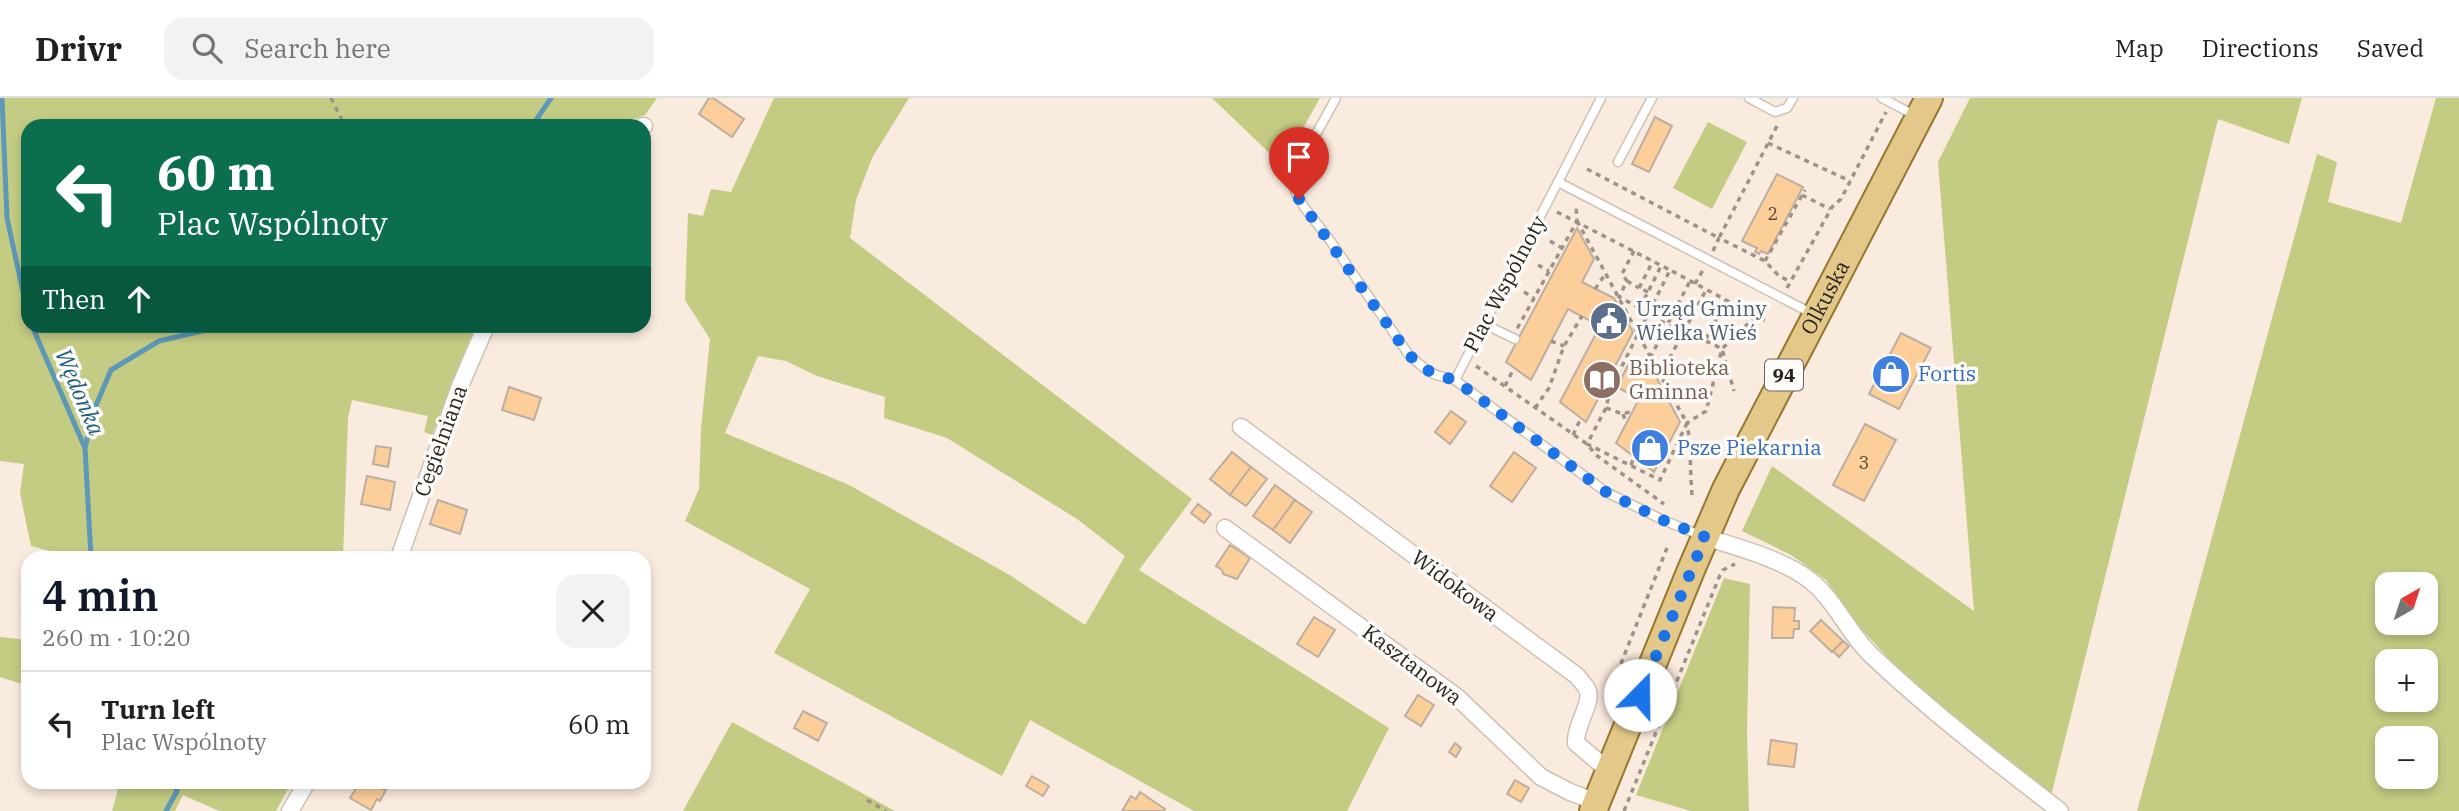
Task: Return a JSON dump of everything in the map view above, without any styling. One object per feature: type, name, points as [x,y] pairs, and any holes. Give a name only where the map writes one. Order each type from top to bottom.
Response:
[{"type":"main road","name":"Olkuska","points":[[1705,537],[1753,435],[1923,108]]},
{"type":"main road","name":"94","points":[[1595,807],[1705,537]]},
{"type":"street","name":"Cegielniana","points":[[402,551],[460,387],[483,333]]},
{"type":"street","name":"Widokowa","points":[[1241,427],[1577,676],[1588,690],[1588,702],[1576,732],[1576,743],[1609,771]]},
{"type":"street","name":"Kasztanowa","points":[[1225,528],[1457,697],[1541,776],[1595,807]]},
{"type":"street","points":[[1705,537],[1781,562],[1808,578],[1870,653],[1977,748],[2060,811]]},
{"type":"street","points":[[290,811],[303,789]]},
{"type":"lane","points":[[1336,98],[1298,167],[1294,182],[1295,191],[1398,342],[1424,368],[1436,375],[1455,380],[1606,492],[1705,537]]},
{"type":"lane","name":"Plac Wspólnoty","points":[[1455,380],[1601,98]]},
{"type":"lane","points":[[1618,162],[1652,98]]},
{"type":"lane","points":[[1749,98],[1775,112],[1787,108],[1793,98]]},
{"type":"lane","points":[[1882,98],[1891,103],[1923,108]]},
{"type":"lane","points":[[1558,182],[1815,315]]},
{"type":"lane","points":[[1484,324],[1515,340]]},
{"type":"path","points":[[331,98],[342,119]]},
{"type":"path","points":[[1786,290],[1830,209],[1841,199],[1891,103]]},
{"type":"path","points":[[1712,253],[1787,108]]},
{"type":"path","points":[[1768,143],[1850,181]]},
{"type":"path","points":[[1587,169],[1765,261],[1779,276],[1791,282]]},
{"type":"path","points":[[1765,261],[1803,192],[1830,209]]},
{"type":"path","points":[[1580,193],[1575,202],[1577,221],[1687,423],[1692,495]]},
{"type":"path","points":[[1545,207],[1577,221],[1769,323]]},
{"type":"path","points":[[1508,322],[1518,327],[1577,221]]},
{"type":"path","points":[[1550,241],[1562,247]]},
{"type":"path","points":[[1634,251],[1622,274],[1627,281],[1648,292]]},
{"type":"path","points":[[1639,288],[1653,261]]},
{"type":"path","points":[[1538,265],[1549,271]]},
{"type":"path","points":[[1640,308],[1661,265]]},
{"type":"path","points":[[1695,284],[1705,265]]},
{"type":"path","points":[[1587,444],[1606,408],[1609,390],[1670,270]]},
{"type":"path","points":[[1595,289],[1606,273]]},
{"type":"path","points":[[1619,297],[1627,281]]},
{"type":"path","points":[[1650,358],[1690,281]]},
{"type":"path","points":[[1661,376],[1706,290]]},
{"type":"path","points":[[1524,292],[1534,298]]},
{"type":"path","points":[[1619,297],[1668,325],[1706,339],[1722,349],[1734,391]]},
{"type":"path","points":[[1706,339],[1726,300]]},
{"type":"path","points":[[1535,408],[1549,388],[1564,346],[1582,316]]},
{"type":"path","points":[[1466,359],[1587,444],[1660,480],[1687,423],[1706,411],[1722,349],[1756,316]]},
{"type":"path","points":[[1520,324],[1525,327]]},
{"type":"path","points":[[1551,341],[1564,346]]},
{"type":"path","points":[[1505,386],[1514,368]]},
{"type":"path","points":[[1606,408],[1623,414],[1632,411]]},
{"type":"path","points":[[1623,414],[1626,424]]},
{"type":"path","points":[[1573,435],[1581,418]]},
{"type":"path","points":[[1587,444],[1596,455],[1669,508]]},
{"type":"path","points":[[1630,465],[1634,457]]},
{"type":"path","points":[[1603,710],[1667,548]]},
{"type":"path","points":[[1624,811],[1720,575],[1730,565],[1740,562]]},
{"type":"path","points":[[867,800],[886,811]]},
{"type":"green space","points":[[0,98],[657,98],[645,115],[633,119],[21,119],[21,333],[472,333],[432,435],[424,432],[428,416],[352,400],[348,418],[343,551],[50,551],[31,546],[20,493],[24,464],[0,461]]},
{"type":"green space","points":[[774,98],[909,98],[872,158],[856,200],[850,238],[1192,499],[1139,570],[1389,728],[1347,811],[1194,811],[1030,720],[1002,776],[774,653],[810,589],[685,521],[699,489],[701,429],[710,339],[685,300],[688,213],[703,216],[711,189],[731,192]],"holes":[[[758,356],[786,361],[817,376],[885,397],[884,418],[947,438],[1077,519],[1125,556],[1085,625],[1008,574],[849,485],[725,433]]]},
{"type":"green space","points":[[1212,98],[1320,98],[1282,165]]},
{"type":"green space","points":[[1970,98],[2302,98],[2289,144],[2218,119],[2050,800],[1909,680],[1861,629],[1826,580],[1791,555],[1742,531],[1772,466],[1974,611],[1938,162]]},
{"type":"green space","points":[[2436,98],[2459,98],[2459,811],[2137,811],[2317,154],[2337,162],[2328,202],[2401,223]]},
{"type":"green space","points":[[1708,122],[1747,142],[1712,209],[1673,188]]},
{"type":"green space","points":[[1724,578],[1750,584],[1747,732],[1749,811],[1691,811],[1636,795]]},
{"type":"green space","points":[[0,637],[21,639],[21,684],[0,677]]},
{"type":"green space","points":[[732,722],[895,811],[683,811]]},
{"type":"green space","points":[[117,789],[288,789],[276,811],[219,811],[183,795],[175,811],[112,811]]},
{"type":"building","points":[[709,98],[744,119],[732,137],[699,114]]},
{"type":"building","points":[[1655,117],[1672,126],[1649,172],[1632,164]]},
{"type":"building","points":[[1777,174],[1803,187],[1768,254],[1761,251],[1759,254],[1755,252],[1757,248],[1742,241]]},
{"type":"building","name":"Urząd Gminy Wielka Wieś","points":[[1577,228],[1594,259],[1582,282],[1614,298],[1633,332],[1586,422],[1560,402],[1600,326],[1568,309],[1531,380],[1506,362]]},
{"type":"building","points":[[1901,333],[1931,348],[1899,409],[1869,394]]},
{"type":"building","points":[[1630,361],[1653,371],[1680,422],[1654,472],[1616,443],[1639,399],[1617,387]]},
{"type":"building","points":[[509,387],[541,398],[534,420],[502,410]]},
{"type":"building","points":[[1451,411],[1466,422],[1450,444],[1435,432]]},
{"type":"building","points":[[1865,424],[1896,440],[1864,501],[1833,485]]},
{"type":"building","points":[[376,446],[391,448],[388,467],[373,464]]},
{"type":"building","points":[[1232,452],[1251,467],[1230,495],[1210,479]]},
{"type":"building","points":[[1514,452],[1536,468],[1512,502],[1490,486]]},
{"type":"building","points":[[1251,467],[1267,479],[1246,506],[1230,495]]},
{"type":"building","points":[[367,476],[395,482],[390,510],[361,504]]},
{"type":"building","points":[[1275,485],[1295,500],[1273,530],[1253,516]]},
{"type":"building","points":[[438,500],[467,510],[460,534],[430,524]]},
{"type":"building","points":[[1295,500],[1312,512],[1290,543],[1273,530]]},
{"type":"building","points":[[1198,504],[1211,514],[1204,523],[1191,513]]},
{"type":"building","points":[[1230,545],[1250,558],[1237,579],[1223,574],[1216,566]]},
{"type":"building","points":[[1773,607],[1795,608],[1794,621],[1799,621],[1799,629],[1794,629],[1793,638],[1772,638]]},
{"type":"building","points":[[1314,617],[1335,630],[1318,657],[1297,644]]},
{"type":"building","points":[[1821,620],[1843,641],[1832,652],[1810,631]]},
{"type":"building","points":[[1843,641],[1849,646],[1839,657],[1833,651]]},
{"type":"building","points":[[1418,695],[1434,705],[1421,726],[1405,716]]},
{"type":"building","points":[[803,711],[827,723],[818,741],[794,728]]},
{"type":"building","points":[[1771,740],[1797,744],[1794,767],[1768,764]]},
{"type":"building","points":[[1455,743],[1461,748],[1456,757],[1449,752]]},
{"type":"building","points":[[1032,776],[1049,786],[1043,796],[1026,786]]},
{"type":"building","points":[[1515,780],[1529,788],[1521,802],[1507,794]]},
{"type":"building","points":[[356,789],[386,790],[371,810],[350,798]]},
{"type":"building","points":[[1140,792],[1165,809],[1164,811],[1122,811],[1131,796],[1136,799]]},
{"type":"waterway","name":"Wędonka","points":[[2,98],[7,218],[21,283]]},
{"type":"waterway","points":[[537,119],[551,98]]},
{"type":"waterway","name":"Wędonka","points":[[35,333],[85,448],[91,551]]},
{"type":"waterway","points":[[85,448],[94,410],[111,370],[159,341],[194,333]]},
{"type":"waterway","name":"Wędonka","points":[[166,811],[176,789]]},
{"type":"place","name":"Urząd Gminy Wielka Wieś","points":[[1609,321]]},
{"type":"place","name":"Fortis","points":[[1891,374]]},
{"type":"place","name":"Biblioteka Gminna","points":[[1602,380]]},
{"type":"place","name":"Psze Piekarnia","points":[[1650,448]]},
{"type":"route","points":[[1299,199],[1398,342],[1424,368],[1436,375],[1455,380],[1606,492],[1705,537],[1640,695]]}]
